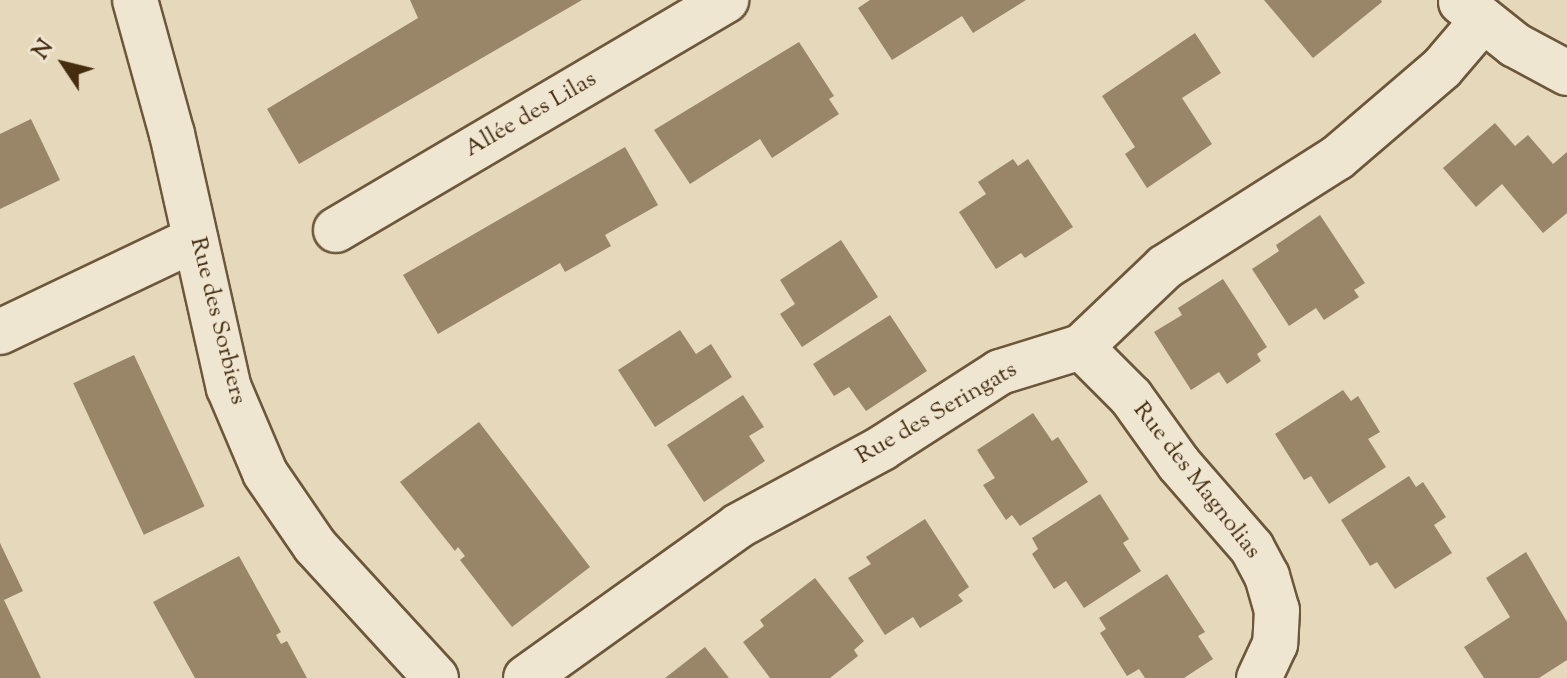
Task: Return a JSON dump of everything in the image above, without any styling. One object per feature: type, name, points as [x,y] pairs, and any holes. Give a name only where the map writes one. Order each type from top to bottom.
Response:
[{"type":"street","name":"Rue des Sorbiers","points":[[135,0],[172,134],[229,388],[265,473],[315,546],[436,678]]},
{"type":"street","name":"Allée des Lilas","points":[[336,230],[726,0]]},
{"type":"street","points":[[1471,10],[1515,45],[1567,73]]},
{"type":"street","name":"Rue des Seringats","points":[[526,678],[738,526],[882,448],[1000,372],[1081,347],[1165,267],[1337,158],[1442,68],[1471,10]]},
{"type":"street","points":[[0,332],[195,239]]},
{"type":"street","name":"Rue des Magnolias","points":[[1081,347],[1131,397],[1179,464],[1252,548],[1267,576],[1277,610],[1275,644],[1259,678]]},
{"type":"building","points":[[410,0],[582,0],[299,164],[267,109],[418,18]]},
{"type":"building","points":[[870,0],[1026,0],[973,33],[962,16],[892,60],[858,8]]},
{"type":"building","points":[[1264,0],[1381,0],[1382,2],[1313,58]]},
{"type":"building","points":[[1195,33],[1221,73],[1182,98],[1212,144],[1147,188],[1125,154],[1135,147],[1102,96]]},
{"type":"building","points":[[799,42],[834,96],[829,99],[839,114],[772,158],[760,139],[690,184],[654,130]]},
{"type":"building","points":[[31,119],[60,180],[0,209],[0,134]]},
{"type":"building","points":[[1495,123],[1515,146],[1528,135],[1553,164],[1567,152],[1567,213],[1543,233],[1502,184],[1476,207],[1443,168]]},
{"type":"building","points":[[625,147],[658,205],[605,235],[611,246],[565,272],[560,263],[438,334],[403,275]]},
{"type":"building","points":[[1013,159],[1018,166],[1028,159],[1073,227],[1025,258],[1021,253],[996,269],[959,212],[986,194],[978,182]]},
{"type":"building","points":[[1320,215],[1365,283],[1354,290],[1359,297],[1324,320],[1316,308],[1289,326],[1252,269],[1279,251],[1276,245]]},
{"type":"building","points":[[841,240],[878,297],[802,347],[780,314],[795,304],[780,280]]},
{"type":"building","points":[[1223,279],[1267,347],[1257,354],[1261,361],[1227,384],[1219,372],[1191,390],[1154,332],[1182,315],[1178,308]]},
{"type":"building","points":[[890,315],[927,371],[866,411],[849,387],[834,396],[813,364]]},
{"type":"building","points":[[680,330],[696,354],[711,344],[732,377],[655,427],[618,370]]},
{"type":"building","points":[[134,355],[205,506],[144,535],[73,383]]},
{"type":"building","points":[[1343,390],[1351,401],[1358,396],[1380,432],[1368,439],[1386,467],[1329,504],[1311,476],[1304,480],[1275,434]]},
{"type":"building","points":[[743,395],[764,427],[749,436],[765,461],[704,502],[667,445]]},
{"type":"building","points":[[1033,413],[1052,441],[1058,437],[1088,482],[1020,526],[1012,515],[1006,520],[983,485],[995,478],[977,450]]},
{"type":"building","points":[[479,422],[590,567],[512,627],[460,560],[465,556],[458,547],[455,551],[400,482]]},
{"type":"building","points":[[1409,476],[1416,487],[1423,482],[1446,517],[1434,525],[1452,553],[1395,589],[1377,562],[1370,566],[1341,520]]},
{"type":"building","points":[[1100,494],[1129,539],[1123,543],[1141,571],[1084,608],[1066,581],[1054,589],[1032,554],[1038,549],[1032,538]]},
{"type":"building","points":[[925,519],[969,587],[958,595],[963,601],[920,628],[913,617],[885,635],[848,578],[871,564],[866,557]]},
{"type":"building","points":[[0,543],[23,591],[4,600],[41,678],[0,678]]},
{"type":"building","points":[[1526,552],[1567,622],[1567,660],[1539,678],[1484,678],[1464,647],[1510,617],[1486,578]]},
{"type":"building","points":[[239,556],[281,632],[276,635],[281,644],[287,641],[307,678],[195,678],[153,602]]},
{"type":"building","points":[[1167,574],[1205,632],[1198,636],[1213,659],[1184,678],[1145,678],[1139,669],[1127,676],[1100,633],[1106,629],[1099,618]]},
{"type":"building","points":[[815,578],[864,641],[854,650],[858,656],[830,678],[770,678],[743,642],[764,626],[760,620]]},
{"type":"building","points":[[705,647],[729,678],[665,678]]}]
